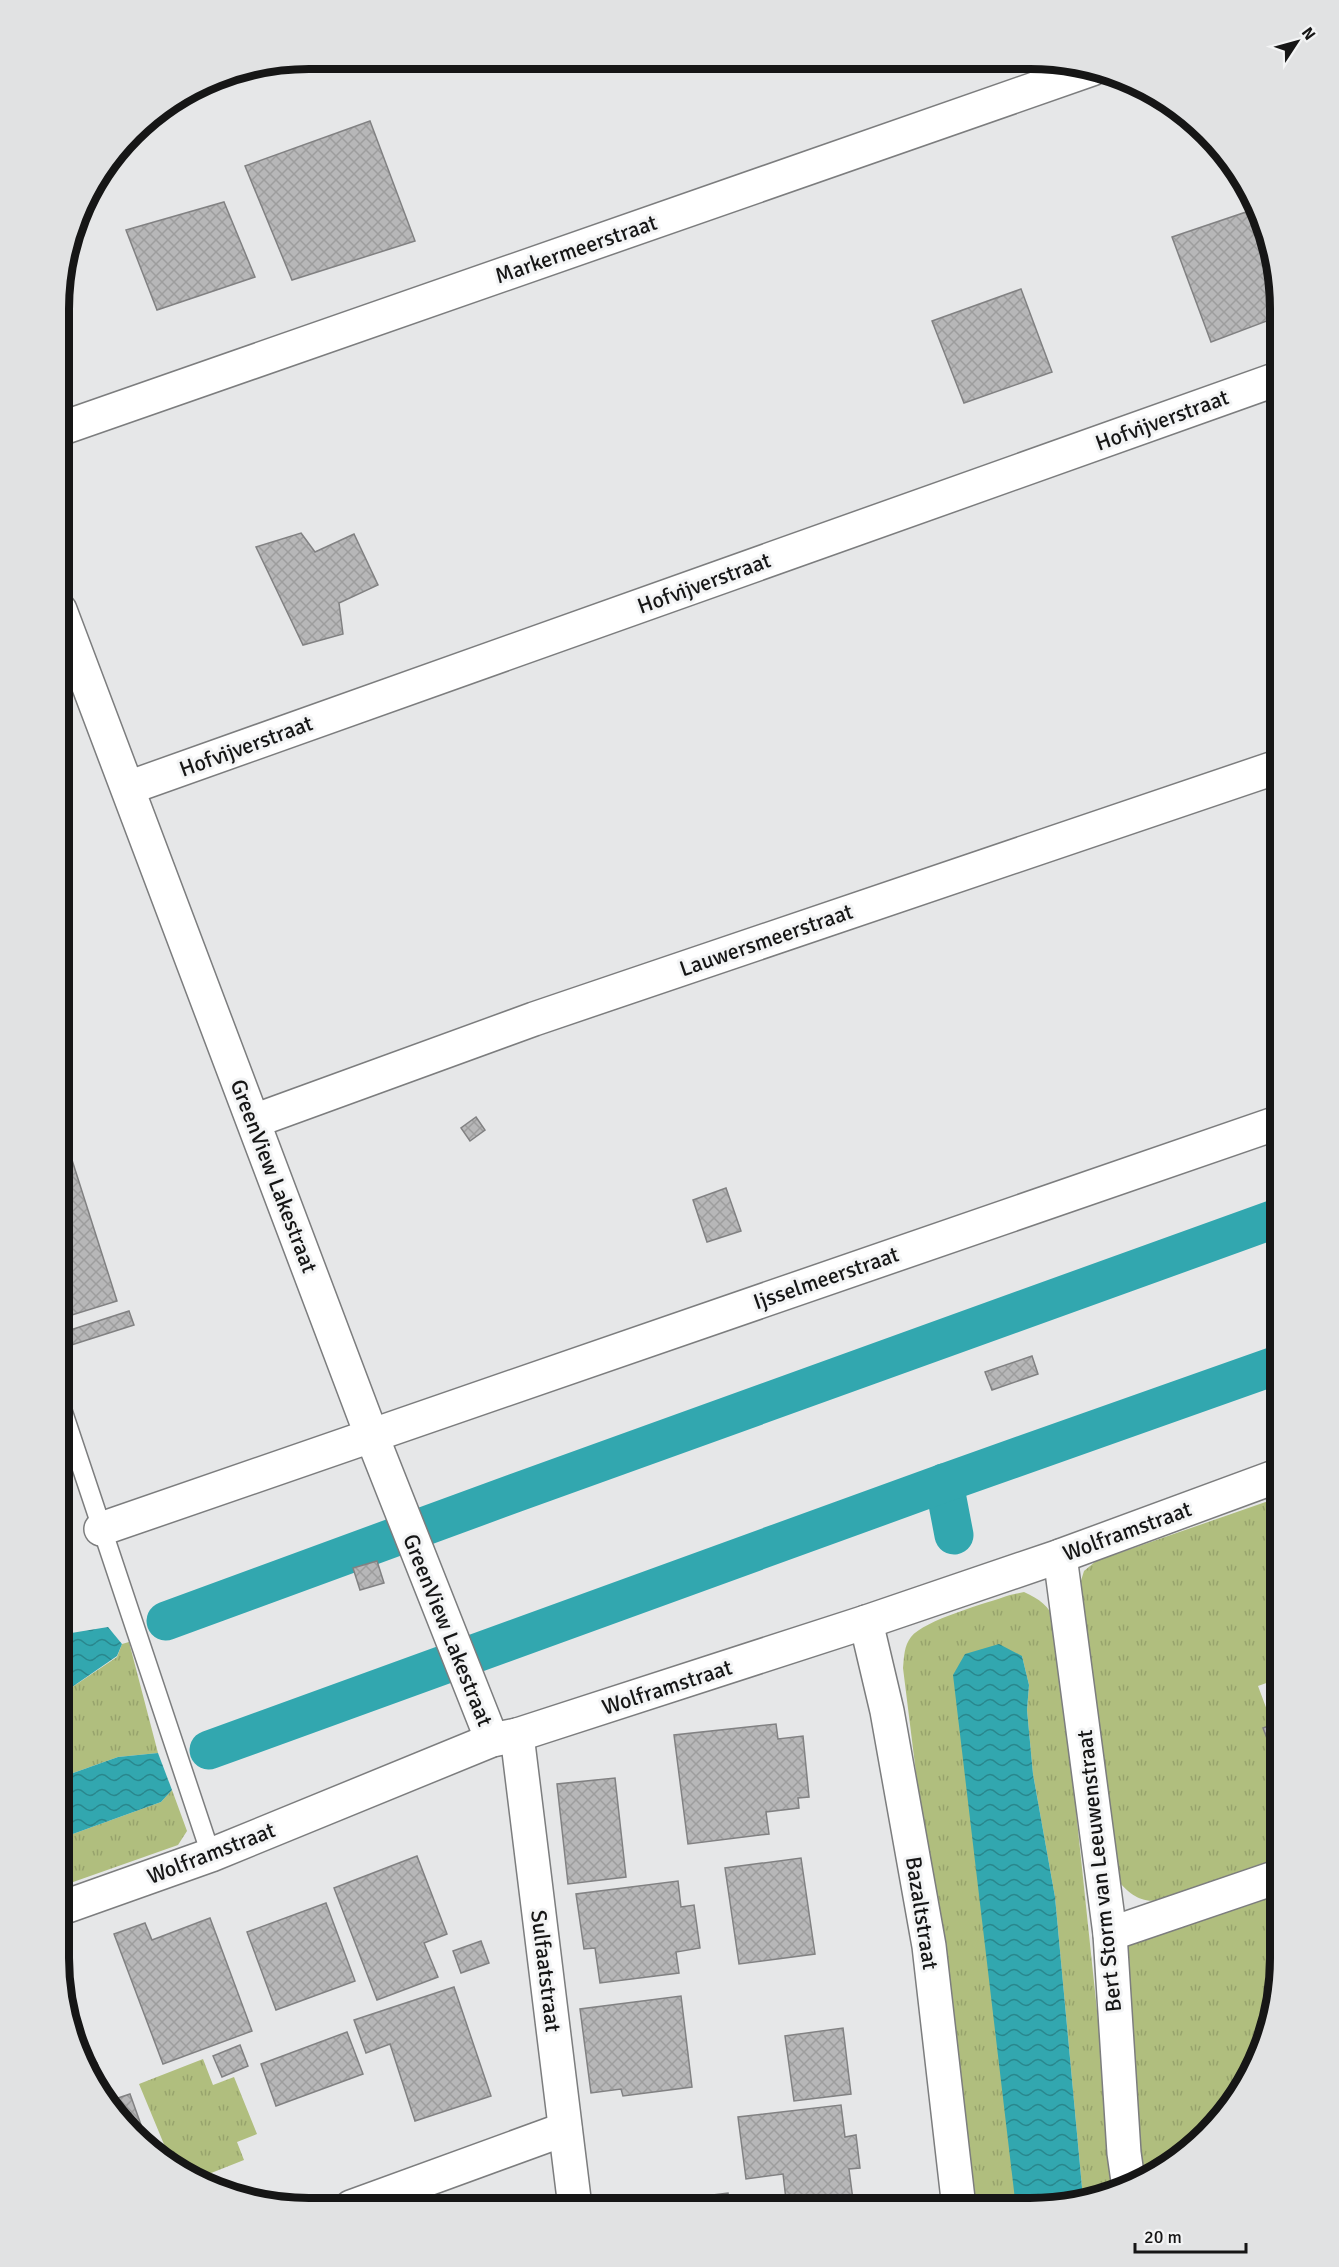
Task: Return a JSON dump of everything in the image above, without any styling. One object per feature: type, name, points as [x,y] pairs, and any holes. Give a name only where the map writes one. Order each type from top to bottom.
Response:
[{"type":"street","name":"Markermeerstraat","points":[[69,426],[1077,74]]},
{"type":"street","name":"Hofvijverstraat","points":[[128,788],[1270,382]]},
{"type":"street","name":"GreenView Lakestraat","points":[[69,634],[371,1434],[498,1732]]},
{"type":"street","name":"Lauwersmeerstraat","points":[[254,1122],[534,1019],[1270,769]]},
{"type":"street","name":"Ijsselmeerstraat","points":[[101,1529],[1270,1125]]},
{"type":"street","name":"Wolframstraat","points":[[69,1905],[211,1855],[498,1732],[866,1622],[1060,1556],[1270,1479]]},
{"type":"street","name":"Bert Storm van Leeuwenstraat","points":[[1060,1556],[1110,1934],[1127,2177]]},
{"type":"street","name":"Bazaltstraat","points":[[866,1622],[887,1711],[929,1946],[957,2198]]},
{"type":"street","name":"Sulfaatstraat","points":[[498,1732],[566,2129],[574,2198]]},
{"type":"street","points":[[1110,1934],[1270,1879]]},
{"type":"street","points":[[376,2198],[566,2129]]},
{"type":"lane","points":[[69,1431],[211,1855]]},
{"type":"green space","points":[[1270,1500],[1270,1682],[1258,1686],[1270,1718],[1270,1863],[1166,1901],[1140,1898],[1119,1882],[1079,1587],[1084,1571],[1096,1561]]},
{"type":"green space","points":[[1024,1592],[1035,1597],[1050,1611],[1056,1621],[1115,2182],[1082,2192],[1055,1897],[1033,1774],[1027,1710],[1029,1685],[1022,1656],[1013,2165],[1015,2198],[969,2198],[903,1668],[909,1640],[918,1631],[942,1618]]},
{"type":"green space","points":[[129,1642],[158,1753],[118,1757],[69,1774],[69,1689],[117,1657],[122,1644]]},
{"type":"green space","points":[[172,1790],[187,1831],[178,1845],[69,1883],[69,1835],[161,1802]]},
{"type":"green space","points":[[1270,1892],[1268,1989],[1262,2020],[1252,2050],[1230,2091],[1200,2128],[1163,2158],[1142,2170],[1129,2082],[1123,1958],[1131,1938]]},
{"type":"green space","points":[[203,2059],[213,2085],[234,2077],[257,2134],[237,2142],[244,2160],[207,2175],[176,2158],[167,2151],[139,2084]]},
{"type":"water","points":[[108,1627],[122,1644],[117,1656],[69,1689],[69,1633]]},
{"type":"water","points":[[999,1644],[1022,1656],[1029,1685],[1027,1710],[1033,1774],[1055,1897],[1082,2192],[1061,2196],[1015,2198],[953,1675],[965,1654]]},
{"type":"water","points":[[158,1753],[172,1790],[161,1802],[69,1835],[69,1774],[118,1757]]},
{"type":"building","points":[[370,121],[415,241],[292,280],[245,166]]},
{"type":"building","points":[[224,202],[255,277],[157,310],[126,230]]},
{"type":"building","points":[[1249,211],[1265,262],[1270,320],[1211,342],[1172,237]]},
{"type":"building","points":[[1021,289],[1052,372],[964,403],[932,321]]},
{"type":"building","points":[[301,533],[315,552],[354,534],[378,585],[339,603],[343,634],[303,645],[256,547]]},
{"type":"building","points":[[476,1117],[485,1130],[470,1141],[461,1128]]},
{"type":"building","points":[[72,1160],[117,1301],[69,1316],[69,1161]]},
{"type":"building","points":[[726,1188],[741,1231],[707,1242],[693,1200]]},
{"type":"building","points":[[129,1311],[134,1325],[69,1346],[69,1330]]},
{"type":"building","points":[[1032,1356],[1038,1374],[992,1390],[985,1372]]},
{"type":"building","points":[[377,1561],[384,1583],[360,1590],[353,1568]]},
{"type":"building","points":[[776,1724],[778,1739],[803,1736],[809,1797],[798,1798],[799,1808],[766,1812],[769,1834],[688,1844],[674,1735]]},
{"type":"building","points":[[1270,1726],[1270,1746],[1263,1728]]},
{"type":"building","points":[[615,1778],[626,1877],[568,1884],[557,1784]]},
{"type":"building","points":[[417,1856],[447,1934],[424,1943],[438,1977],[377,2000],[334,1888]]},
{"type":"building","points":[[801,1858],[815,1954],[739,1964],[725,1868]]},
{"type":"building","points":[[678,1881],[681,1907],[694,1905],[700,1948],[676,1952],[679,1973],[600,1983],[595,1948],[584,1949],[576,1894]]},
{"type":"building","points":[[326,1903],[355,1981],[276,2010],[247,1932]]},
{"type":"building","points":[[210,1918],[252,2031],[163,2064],[114,1934],[145,1923],[152,1940]]},
{"type":"building","points":[[481,1941],[489,1963],[461,1973],[453,1951]]},
{"type":"building","points":[[454,1987],[491,2096],[415,2121],[390,2044],[366,2053],[354,2020]]},
{"type":"building","points":[[681,1996],[692,2087],[623,2096],[621,2089],[591,2093],[580,2009]]},
{"type":"building","points":[[843,2028],[851,2094],[794,2101],[785,2036]]},
{"type":"building","points":[[347,2032],[363,2074],[276,2106],[261,2064]]},
{"type":"building","points":[[240,2045],[248,2066],[222,2077],[213,2056]]},
{"type":"building","points":[[97,2063],[104,2083],[101,2078],[94,2064]]},
{"type":"building","points":[[130,2094],[143,2132],[139,2128],[115,2099]]},
{"type":"building","points":[[841,2105],[845,2137],[856,2135],[860,2168],[849,2169],[853,2198],[786,2198],[783,2174],[746,2179],[738,2117]]},
{"type":"building","points":[[728,2193],[729,2198],[688,2198]]},
{"type":"waterway","points":[[166,1621],[1270,1221]]},
{"type":"waterway","points":[[209,1750],[944,1483],[1270,1368]]},
{"type":"waterway","points":[[944,1483],[954,1535]]}]
